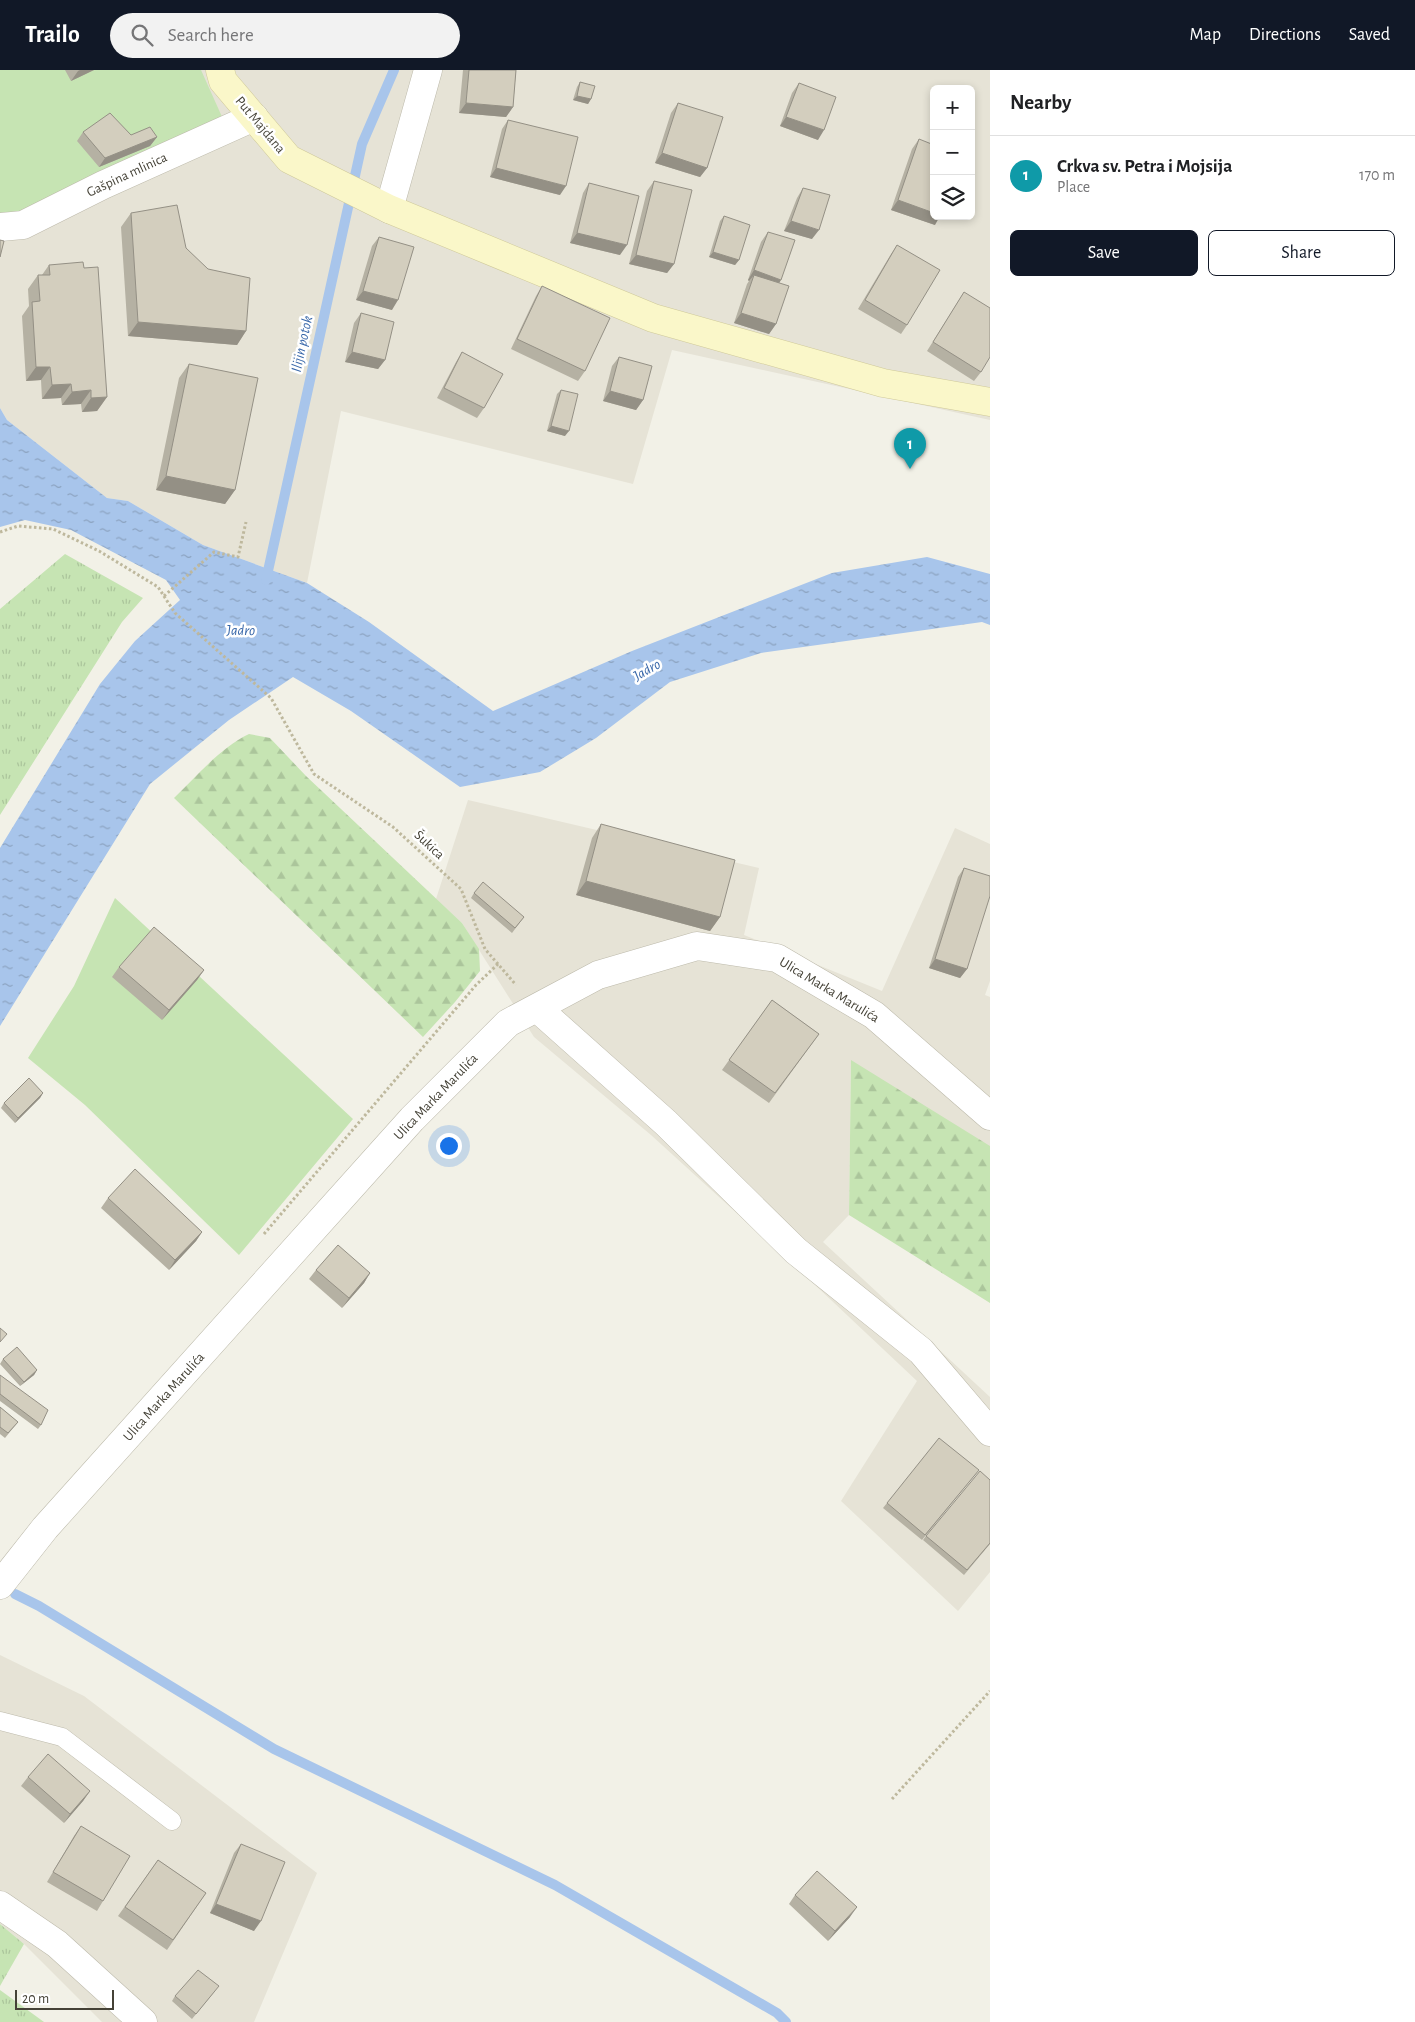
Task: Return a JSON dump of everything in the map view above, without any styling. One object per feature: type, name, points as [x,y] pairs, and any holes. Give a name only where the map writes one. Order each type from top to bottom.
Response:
[{"type":"street","name":"Put Majdana","points":[[220,70],[223,81],[289,159],[381,205],[653,318],[883,383],[990,402]]},
{"type":"street","points":[[381,205],[428,70]]},
{"type":"street","name":"Gašpina mlinica","points":[[0,226],[22,226],[103,185],[254,117]]},
{"type":"street","name":"Ulica Marka Marulića","points":[[0,1585],[45,1528],[412,1119],[508,1023],[598,975],[697,946],[777,958],[874,1015],[990,1116]]},
{"type":"street","points":[[537,1008],[666,1123],[796,1251],[921,1351],[990,1432]]},
{"type":"street","points":[[0,1905],[57,1944],[143,2022]]},
{"type":"lane","points":[[0,1721],[62,1737],[172,1821]]},
{"type":"path","points":[[164,596],[214,552],[238,557],[246,522]]},
{"type":"path","name":"Šukica","points":[[0,532],[18,526],[53,529],[99,551],[158,587],[175,613],[271,698],[314,774],[393,826],[461,889],[485,949],[537,1008]]},
{"type":"path","points":[[892,1798],[990,1691]]},
{"type":"shaded area","points":[[0,70],[990,70],[990,420],[672,350],[633,484],[341,411],[307,583],[203,545],[128,501],[107,498],[7,420],[0,408]]},
{"type":"shaded area","points":[[468,800],[759,868],[744,935],[882,991],[955,828],[990,844],[990,981],[985,995],[990,997],[990,1149],[851,1061],[849,1215],[823,1242],[990,1397],[990,1572],[958,1611],[841,1501],[917,1381],[651,1135],[534,1037],[462,923],[436,899]]},
{"type":"shaded area","points":[[0,1655],[84,1696],[317,1873],[254,2022],[102,2022],[24,1944],[0,1924]]},
{"type":"green space","points":[[0,70],[201,70],[223,119],[40,207],[0,216]]},
{"type":"green space","points":[[65,554],[143,598],[122,622],[0,815],[0,609]]},
{"type":"green space","points":[[249,734],[270,738],[306,776],[462,923],[479,949],[480,971],[423,1037],[174,798],[228,747]]},
{"type":"green space","points":[[115,898],[353,1119],[239,1255],[85,1105],[28,1058],[74,986]]},
{"type":"green space","points":[[851,1060],[990,1146],[990,1303],[849,1215]]},
{"type":"green space","points":[[0,1924],[24,1944],[0,1986]]},
{"type":"green space","points":[[0,1990],[44,2022],[0,2022]]},
{"type":"water","name":"Jadro","points":[[0,408],[7,420],[107,498],[128,501],[203,545],[307,583],[369,622],[493,711],[632,651],[832,573],[927,557],[990,574],[990,625],[982,622],[761,653],[670,682],[596,738],[540,772],[460,787],[351,711],[293,677],[229,720],[150,784],[0,1026],[0,848],[100,684],[135,641],[180,600],[166,580],[71,530],[25,520],[0,527]]},
{"type":"building","points":[[469,70],[516,70],[513,107],[466,103]]},
{"type":"building","points":[[580,82],[595,86],[591,99],[577,96]]},
{"type":"building","points":[[799,83],[836,97],[824,130],[786,117]]},
{"type":"building","points":[[678,103],[723,117],[707,168],[662,153]]},
{"type":"building","points":[[110,113],[131,135],[150,127],[157,137],[105,158],[83,132]]},
{"type":"building","points":[[508,120],[578,137],[566,186],[496,168]]},
{"type":"building","points":[[919,139],[930,143],[930,212],[898,200]]},
{"type":"building","points":[[654,181],[692,190],[674,264],[636,255]]},
{"type":"building","points":[[589,183],[639,196],[627,245],[577,233]]},
{"type":"building","points":[[803,188],[830,195],[819,230],[791,221]]},
{"type":"building","points":[[177,205],[186,248],[208,269],[250,278],[246,331],[138,322],[131,213]]},
{"type":"building","points":[[724,216],[750,225],[739,260],[713,252]]},
{"type":"building","points":[[768,232],[795,240],[781,280],[754,270]]},
{"type":"building","points":[[379,237],[414,247],[398,300],[363,291]]},
{"type":"building","points":[[0,240],[4,241],[0,257]]},
{"type":"building","points":[[897,245],[940,270],[907,325],[865,300]]},
{"type":"building","points":[[83,262],[84,268],[98,267],[107,397],[91,398],[91,390],[72,392],[71,384],[52,385],[50,367],[36,367],[32,302],[40,301],[38,275],[50,275],[49,265]]},
{"type":"building","points":[[754,275],[789,286],[776,324],[741,313]]},
{"type":"building","points":[[542,286],[610,318],[585,371],[517,339]]},
{"type":"building","points":[[964,292],[990,308],[990,357],[981,372],[933,342]]},
{"type":"building","points":[[361,313],[394,322],[385,360],[352,352]]},
{"type":"building","points":[[462,352],[503,374],[484,408],[444,388]]},
{"type":"building","points":[[619,357],[652,366],[643,400],[610,391]]},
{"type":"building","points":[[189,364],[258,378],[235,490],[166,476]]},
{"type":"building","points":[[561,390],[578,394],[569,431],[551,426]]},
{"type":"building","points":[[601,824],[735,860],[720,917],[586,881]]},
{"type":"building","points":[[964,868],[990,876],[990,896],[967,969],[935,959]]},
{"type":"building","points":[[483,882],[524,917],[515,928],[474,893]]},
{"type":"building","points":[[154,927],[204,970],[169,1010],[119,967]]},
{"type":"building","points":[[772,1000],[819,1034],[775,1093],[729,1060]]},
{"type":"building","points":[[29,1078],[43,1093],[18,1118],[4,1103]]},
{"type":"building","points":[[135,1169],[202,1232],[175,1260],[108,1198]]},
{"type":"building","points":[[338,1245],[370,1273],[349,1298],[316,1270]]},
{"type":"building","points":[[0,1328],[7,1334],[0,1342]]},
{"type":"building","points":[[17,1347],[37,1370],[24,1382],[3,1359]]},
{"type":"building","points":[[0,1375],[48,1410],[41,1425],[0,1394]]},
{"type":"building","points":[[0,1407],[18,1422],[8,1433],[0,1427]]},
{"type":"building","points":[[939,1438],[979,1470],[925,1535],[887,1503]]},
{"type":"building","points":[[980,1471],[990,1480],[990,1543],[967,1570],[926,1536]]},
{"type":"building","points":[[48,1754],[90,1791],[70,1814],[28,1777]]},
{"type":"building","points":[[81,1826],[130,1856],[103,1901],[53,1872]]},
{"type":"building","points":[[241,1844],[285,1862],[261,1921],[216,1904]]},
{"type":"building","points":[[158,1860],[206,1893],[173,1940],[125,1907]]},
{"type":"building","points":[[817,1871],[857,1907],[835,1931],[795,1895]]},
{"type":"building","points":[[198,1970],[219,1986],[196,2014],[175,1996]]},
{"type":"waterway","name":"Ilijin potok","points":[[266,580],[362,144],[394,70]]},
{"type":"waterway","points":[[15,1594],[39,1606],[274,1749],[555,1885],[777,2013],[786,2022]]},
{"type":"place","name":"Crkva sv. Petra i Mojsija","points":[[910,469]]}]
